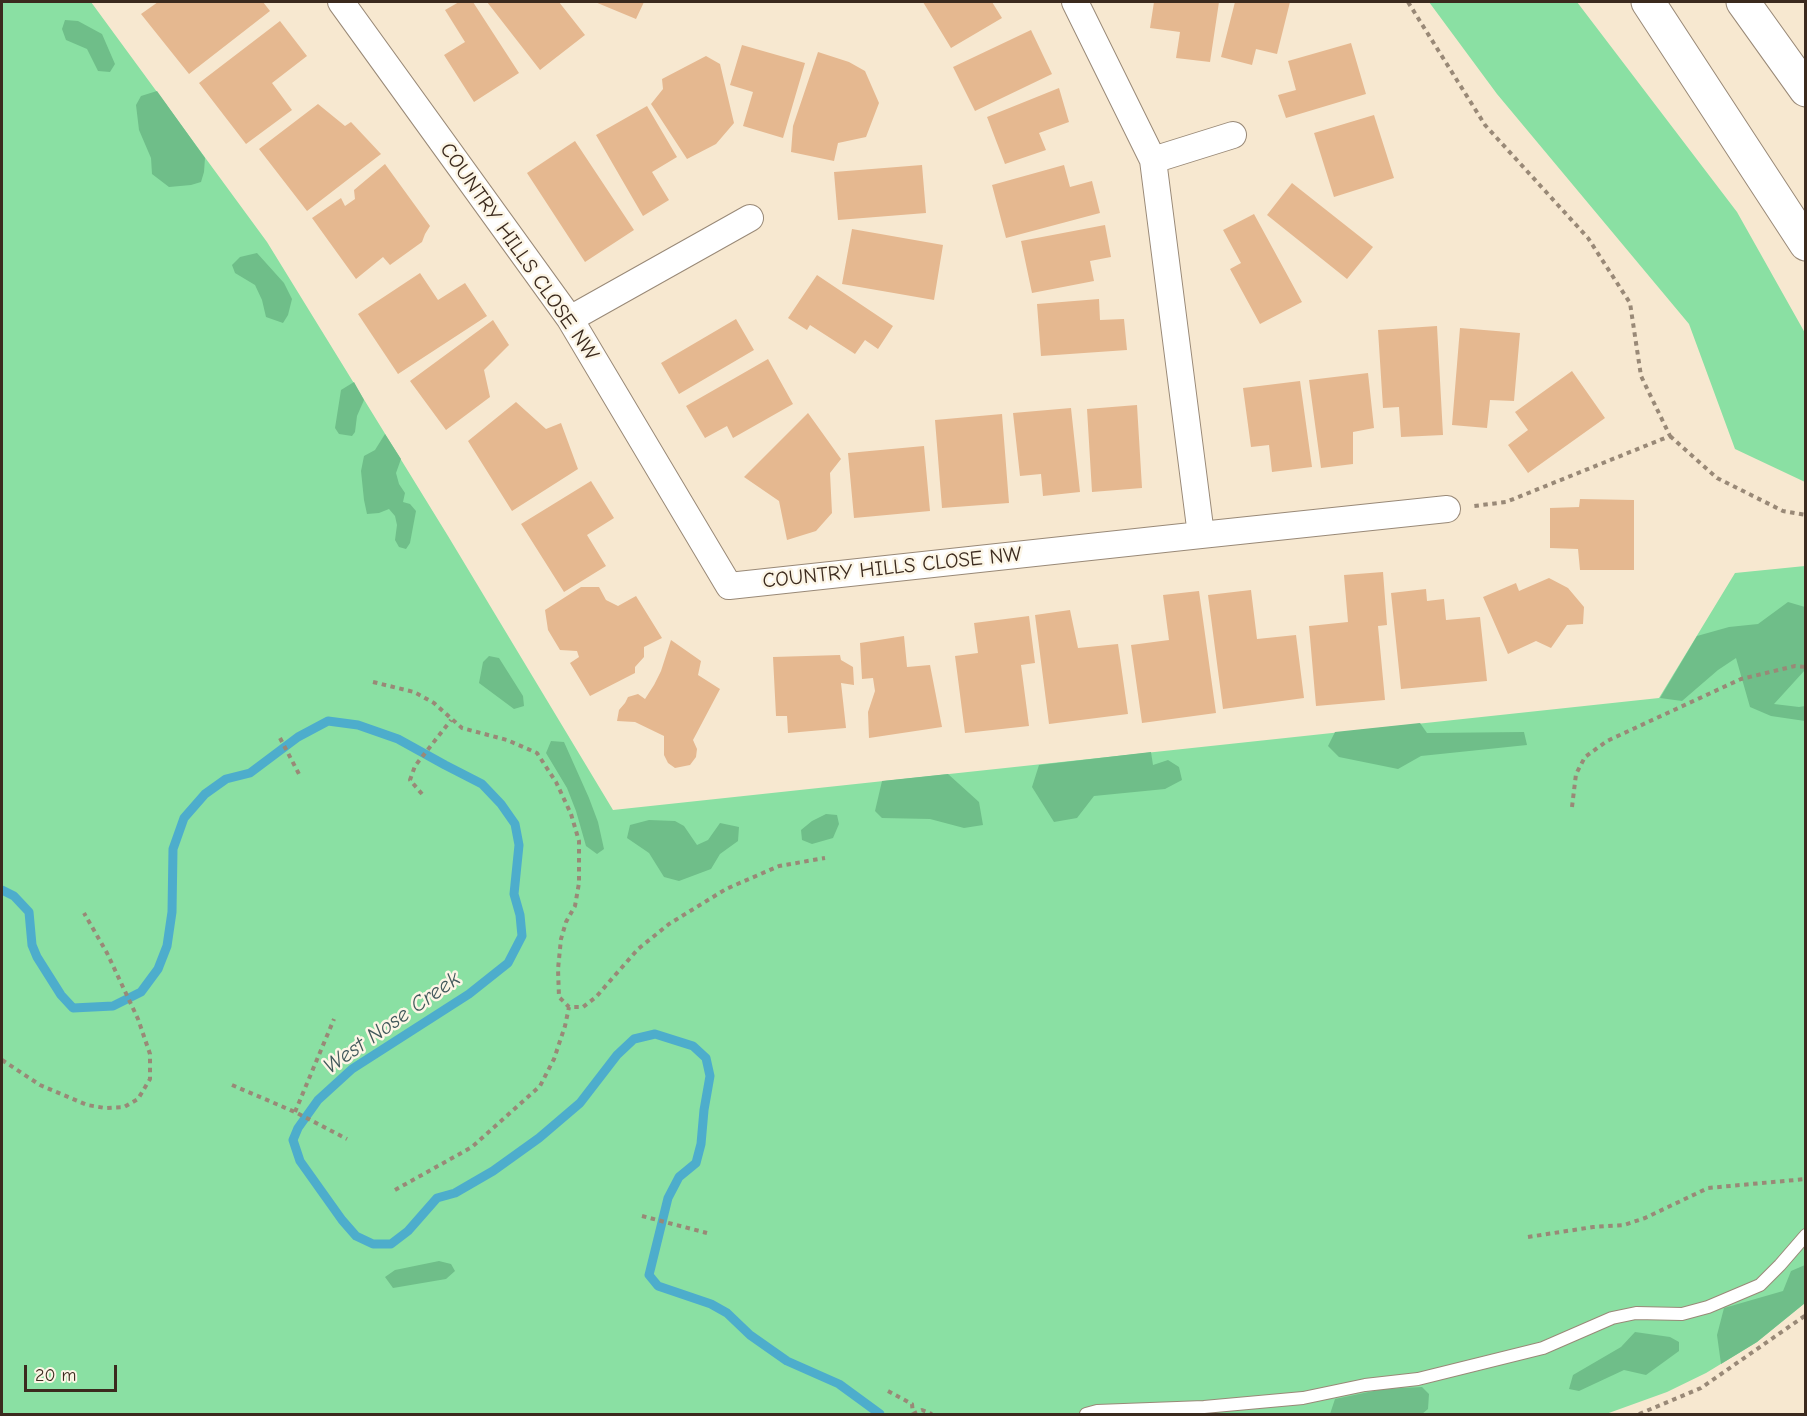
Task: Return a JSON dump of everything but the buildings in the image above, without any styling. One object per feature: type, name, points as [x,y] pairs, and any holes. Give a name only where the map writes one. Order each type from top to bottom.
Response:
[{"type":"main road","points":[[1648,2],[1806,244]]},
{"type":"main road","points":[[1743,2],[1806,90]]},
{"type":"street","name":"COUNTRY HILLS CLOSE NW","points":[[342,2],[570,319],[729,586],[1201,535]]},
{"type":"street","points":[[1075,2],[1153,160],[1201,535],[1447,509]]},
{"type":"street","points":[[1153,160],[1233,135]]},
{"type":"street","points":[[570,319],[750,218]]},
{"type":"lane","points":[[1086,1414],[1097,1411],[1204,1407],[1303,1398],[1365,1385],[1418,1379],[1542,1348],[1612,1318],[1636,1313],[1682,1314],[1708,1307],[1760,1286],[1806,1235]]},
{"type":"path","points":[[1408,2],[1485,125],[1588,238],[1630,303],[1641,376],[1670,436],[1717,478],[1783,511],[1806,515]]},
{"type":"path","points":[[1447,509],[1506,502],[1670,436]]},
{"type":"path","points":[[1572,807],[1576,774],[1585,757],[1607,741],[1741,679],[1795,666],[1806,667]]},
{"type":"path","points":[[373,682],[414,692],[434,703],[462,728],[507,740],[537,753],[556,782],[572,814],[579,841],[579,883],[575,906],[566,922],[561,939],[558,969],[559,997],[569,1007],[583,1007],[596,997],[638,950],[669,924],[726,889],[779,866],[825,858]]},
{"type":"path","points":[[422,794],[410,780],[415,766],[451,719]]},
{"type":"path","points":[[280,738],[299,774]]},
{"type":"path","points":[[2,1060],[40,1085],[87,1105],[105,1108],[124,1107],[138,1099],[150,1079],[150,1054],[138,1019],[107,953],[84,914]]},
{"type":"path","points":[[395,1190],[472,1147],[540,1086],[554,1059],[569,1007]]},
{"type":"path","points":[[295,1112],[334,1019]]},
{"type":"path","points":[[232,1085],[295,1112],[347,1139]]},
{"type":"path","points":[[1528,1237],[1593,1227],[1624,1225],[1645,1218],[1708,1188],[1806,1179]]},
{"type":"path","points":[[642,1216],[707,1233]]},
{"type":"path","points":[[1639,1414],[1701,1388],[1806,1315]]},
{"type":"path","points":[[888,1391],[912,1404],[913,1414],[922,1410],[932,1414]]},
{"type":"green space","points":[[2,2],[91,2],[267,242],[613,810],[1659,698],[1735,573],[1805,566],[1805,1303],[1757,1342],[1706,1373],[1667,1392],[1606,1414],[2,1414]]},
{"type":"green space","points":[[1429,2],[1577,2],[1737,212],[1805,333],[1805,482],[1735,449],[1689,324],[1497,94]]},
{"type":"green space","points":[[65,20],[78,21],[102,34],[115,64],[110,72],[98,71],[87,49],[66,40],[62,29]]},
{"type":"green space","points":[[157,91],[205,158],[201,182],[169,187],[152,174],[151,158],[139,130],[136,105],[141,96]]},
{"type":"green space","points":[[257,253],[284,283],[292,299],[288,315],[283,323],[266,317],[255,285],[235,273],[232,265],[240,257]]},
{"type":"green space","points":[[354,382],[364,400],[357,416],[355,432],[352,436],[339,434],[335,428],[341,390]]},
{"type":"green space","points":[[385,434],[401,459],[396,473],[405,493],[403,502],[410,504],[416,511],[410,543],[406,549],[399,547],[395,540],[397,525],[395,516],[389,509],[367,514],[364,500],[361,471],[364,456],[375,450]]},
{"type":"green space","points":[[1788,602],[1805,607],[1805,670],[1774,704],[1805,706],[1805,721],[1771,716],[1750,707],[1736,658],[1718,670],[1682,701],[1660,698],[1697,636],[1729,627],[1758,624]]},
{"type":"green space","points":[[489,656],[499,658],[523,696],[524,706],[514,709],[479,683],[483,662]]},
{"type":"green space","points":[[1420,723],[1427,733],[1524,732],[1527,745],[1421,756],[1398,769],[1339,757],[1328,746],[1335,732]]},
{"type":"green space","points":[[551,741],[564,742],[589,798],[598,822],[604,849],[597,854],[586,846],[567,788],[546,753]]},
{"type":"green space","points":[[1151,752],[1153,765],[1168,760],[1179,767],[1182,780],[1165,789],[1094,796],[1077,818],[1054,822],[1032,787],[1039,765]]},
{"type":"green space","points":[[948,774],[979,802],[983,825],[964,828],[930,819],[882,818],[875,811],[882,781]]},
{"type":"green space","points":[[826,814],[837,815],[839,824],[833,838],[812,844],[802,840],[801,830]]},
{"type":"green space","points":[[649,820],[675,821],[684,826],[697,845],[708,840],[720,823],[739,827],[738,841],[720,854],[711,869],[679,881],[664,877],[649,853],[627,838],[630,825]]},
{"type":"green space","points":[[439,1261],[451,1264],[455,1271],[446,1279],[393,1288],[385,1277],[395,1270]]},
{"type":"green space","points":[[1805,1265],[1805,1303],[1757,1342],[1721,1364],[1717,1335],[1724,1308],[1783,1291],[1791,1271]]},
{"type":"green space","points":[[1635,1332],[1670,1337],[1679,1342],[1679,1351],[1646,1375],[1624,1370],[1579,1391],[1569,1389],[1573,1375],[1621,1347]]},
{"type":"green space","points":[[1422,1387],[1429,1394],[1428,1409],[1422,1414],[1330,1414],[1335,1399],[1383,1389]]},
{"type":"waterway","name":"West Nose Creek","points":[[2,890],[14,896],[29,912],[32,945],[37,957],[61,995],[73,1008],[113,1006],[141,992],[158,969],[167,946],[172,912],[173,849],[184,818],[205,794],[226,779],[250,773],[298,737],[328,721],[358,725],[398,739],[482,784],[501,804],[515,824],[519,845],[514,894],[520,915],[522,936],[508,963],[469,994],[352,1069],[318,1100],[298,1128],[293,1140],[300,1161],[356,1236],[373,1244],[391,1244],[408,1231],[437,1198],[455,1193],[493,1171],[539,1138],[580,1103],[617,1055],[634,1039],[655,1034],[693,1046],[706,1058],[710,1076],[701,1144],[696,1163],[679,1177],[668,1198],[649,1275],[658,1286],[711,1304],[727,1313],[750,1335],[787,1361],[839,1384],[880,1414]]}]
